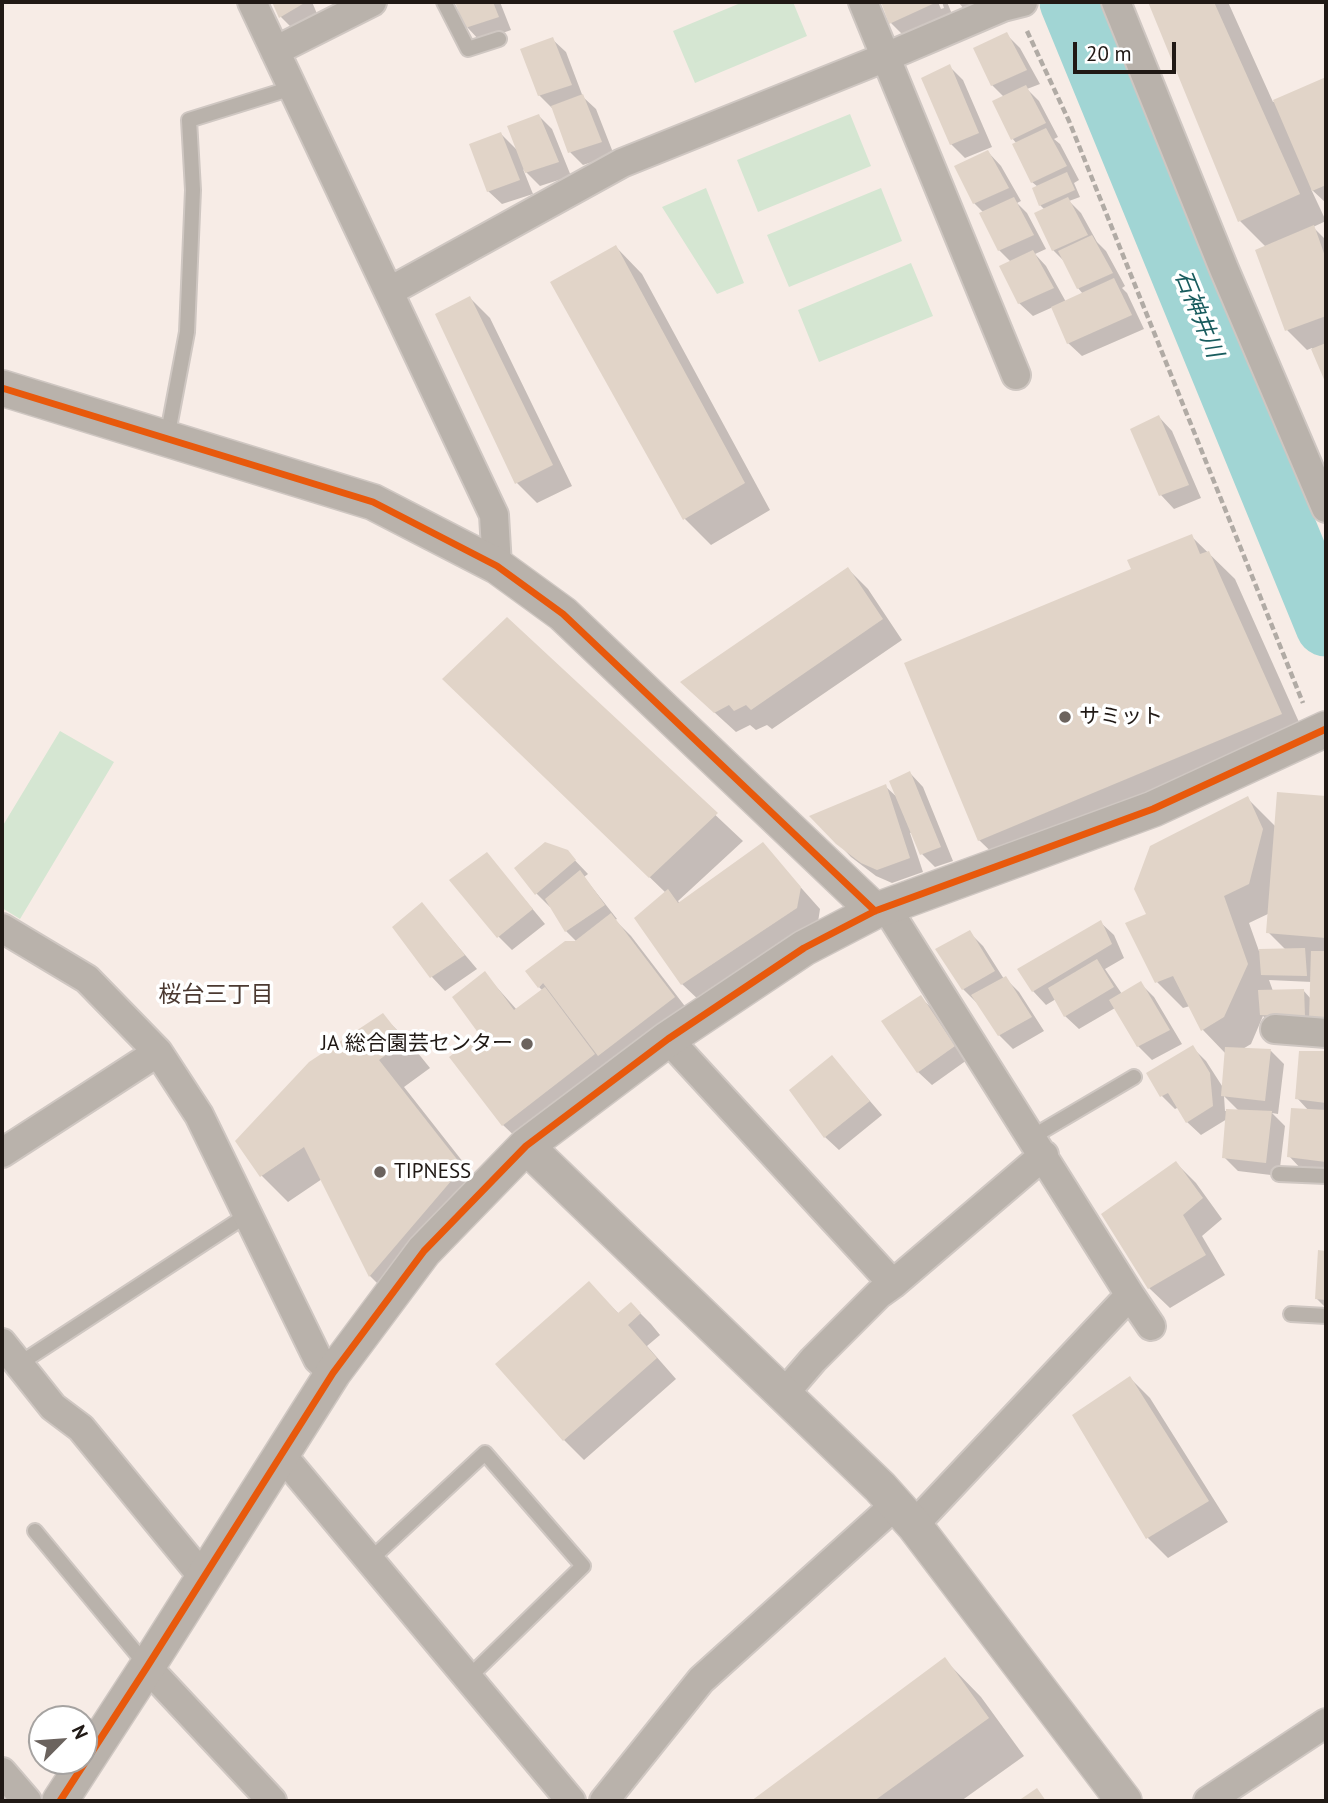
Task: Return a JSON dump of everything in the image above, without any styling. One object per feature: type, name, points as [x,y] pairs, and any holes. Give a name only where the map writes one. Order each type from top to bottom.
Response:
[{"type":"street","points":[[252,2],[494,515],[497,566]]},
{"type":"street","points":[[275,51],[372,2]]},
{"type":"street","points":[[863,2],[1016,374]]},
{"type":"street","points":[[1116,2],[1224,269],[1326,508]]},
{"type":"street","points":[[390,291],[622,163],[1003,7],[1018,4]]},
{"type":"street","points":[[2,388],[373,502],[497,566],[563,614],[880,909],[1038,1146],[1151,1326]]},
{"type":"street","points":[[60,1801],[333,1373],[424,1251],[526,1146],[668,1039],[804,948],[880,909],[1153,809],[1316,720]]},
{"type":"street","points":[[2,928],[87,979],[158,1052],[199,1115],[317,1359],[333,1373]]},
{"type":"street","points":[[1275,1030],[1326,1033]]},
{"type":"street","points":[[668,1039],[893,1284]]},
{"type":"street","points":[[2,1153],[158,1052]]},
{"type":"street","points":[[526,1146],[880,1487],[1124,1801]]},
{"type":"street","points":[[783,1395],[813,1360],[879,1294],[893,1284],[1038,1146]]},
{"type":"street","points":[[604,1801],[701,1680],[904,1515],[1130,1295]]},
{"type":"street","points":[[10,1353],[53,1407],[81,1428],[204,1578]]},
{"type":"street","points":[[281,1454],[571,1801]]},
{"type":"street","points":[[147,1667],[272,1801]]},
{"type":"street","points":[[1208,1801],[1326,1723]]},
{"type":"street","points":[[2,1772],[27,1801]]},
{"type":"lane","points":[[444,2],[468,49],[499,39]]},
{"type":"lane","points":[[167,438],[187,332],[193,190],[189,120],[292,88]]},
{"type":"lane","points":[[1038,1146],[1134,1077]]},
{"type":"lane","points":[[1279,1174],[1326,1176]]},
{"type":"lane","points":[[10,1353],[247,1215]]},
{"type":"lane","points":[[1291,1314],[1326,1316]]},
{"type":"lane","points":[[370,1560],[485,1453],[583,1566],[468,1678]]},
{"type":"lane","points":[[35,1531],[147,1667]]},
{"type":"path","points":[[1018,4],[1069,121],[1316,720]]},
{"type":"green space","points":[[743,2],[793,2],[807,36],[695,83],[673,31]]},
{"type":"green space","points":[[850,114],[871,166],[758,212],[737,160]]},
{"type":"green space","points":[[706,188],[744,283],[717,294],[662,207]]},
{"type":"green space","points":[[881,188],[902,241],[789,287],[767,235]]},
{"type":"green space","points":[[911,263],[933,316],[819,362],[798,310]]},
{"type":"green space","points":[[60,731],[114,762],[20,919],[2,908],[2,827]]},
{"type":"building","points":[[272,2],[306,2],[279,18]]},
{"type":"building","points":[[455,2],[493,2],[499,17],[465,28]]},
{"type":"building","points":[[881,2],[937,2],[889,24]]},
{"type":"building","points":[[1148,2],[1214,2],[1300,194],[1238,222]]},
{"type":"building","points":[[1007,32],[1027,70],[991,86],[973,48]]},
{"type":"building","points":[[553,37],[572,85],[538,96],[520,49]]},
{"type":"building","points":[[950,64],[979,133],[950,145],[921,78]]},
{"type":"building","points":[[1326,77],[1326,185],[1312,191],[1273,100]]},
{"type":"building","points":[[1026,85],[1046,123],[1011,140],[992,101]]},
{"type":"building","points":[[583,94],[602,142],[568,153],[551,106]]},
{"type":"building","points":[[539,114],[559,162],[525,173],[507,126]]},
{"type":"building","points":[[1046,128],[1067,166],[1031,183],[1012,144]]},
{"type":"building","points":[[501,132],[520,180],[487,192],[469,144]]},
{"type":"building","points":[[988,150],[1009,188],[973,204],[954,166]]},
{"type":"building","points":[[1067,172],[1075,190],[1039,206],[1032,188]]},
{"type":"building","points":[[1014,197],[1034,235],[998,251],[979,213]]},
{"type":"building","points":[[1068,197],[1088,235],[1052,251],[1034,213]]},
{"type":"building","points":[[1314,225],[1326,259],[1326,316],[1285,331],[1255,250]]},
{"type":"building","points":[[1092,235],[1113,273],[1077,289],[1058,251]]},
{"type":"building","points":[[616,245],[745,483],[683,520],[550,282]]},
{"type":"building","points":[[1033,250],[1054,288],[1018,304],[999,266]]},
{"type":"building","points":[[1114,278],[1132,315],[1067,344],[1051,307]]},
{"type":"building","points":[[470,296],[553,465],[515,484],[435,314]]},
{"type":"building","points":[[1326,343],[1326,384],[1311,349]]},
{"type":"building","points":[[1159,415],[1189,485],[1159,496],[1130,429]]},
{"type":"building","points":[[1192,534],[1200,554],[1209,551],[1282,714],[978,841],[904,663],[1131,569],[1127,560]]},
{"type":"building","points":[[848,567],[883,619],[751,710],[746,705],[734,711],[729,705],[714,713],[680,682]]},
{"type":"building","points":[[507,617],[718,813],[649,878],[442,679]]},
{"type":"building","points":[[910,771],[941,847],[920,855],[889,781]]},
{"type":"building","points":[[886,784],[910,858],[877,870],[861,863],[836,844],[809,816]]},
{"type":"building","points":[[1277,792],[1326,796],[1326,938],[1266,933]]},
{"type":"building","points":[[1248,796],[1263,829],[1249,884],[1224,896],[1248,964],[1224,1017],[1201,1031],[1173,976],[1155,983],[1125,923],[1146,914],[1134,889],[1150,846]]},
{"type":"building","points":[[545,842],[568,850],[576,860],[535,895],[514,868]]},
{"type":"building","points":[[763,842],[801,887],[797,908],[681,985],[634,918],[668,889],[678,903]]},
{"type":"building","points":[[487,852],[533,909],[497,938],[449,880]]},
{"type":"building","points":[[580,870],[605,905],[565,932],[545,899]]},
{"type":"building","points":[[422,902],[465,955],[430,978],[392,927]]},
{"type":"building","points":[[611,913],[675,997],[598,1056],[543,983],[538,988],[525,971],[565,941],[575,941]]},
{"type":"building","points":[[1101,920],[1112,944],[1032,992],[1017,969]]},
{"type":"building","points":[[970,930],[995,971],[962,990],[935,949]]},
{"type":"building","points":[[1305,948],[1307,976],[1261,975],[1259,949]]},
{"type":"building","points":[[1311,951],[1326,951],[1326,1021],[1309,1020]]},
{"type":"building","points":[[1097,959],[1114,987],[1064,1017],[1048,988]]},
{"type":"building","name":"JA 総合園芸センター","points":[[485,971],[514,1010],[545,987],[595,1054],[502,1126],[449,1057],[479,1034],[452,997]]},
{"type":"building","points":[[1006,976],[1032,1017],[998,1036],[971,995]]},
{"type":"building","points":[[1141,981],[1170,1030],[1137,1047],[1109,1000]]},
{"type":"building","points":[[1304,989],[1305,1017],[1260,1015],[1258,990]]},
{"type":"building","points":[[921,995],[955,1046],[917,1073],[881,1021]]},
{"type":"building","points":[[383,1013],[405,1041],[379,1060],[463,1167],[369,1277],[304,1147],[260,1177],[235,1141],[309,1062]]},
{"type":"building","points":[[1193,1045],[1210,1073],[1213,1106],[1186,1123],[1168,1093],[1160,1097],[1146,1073]]},
{"type":"building","points":[[1225,1047],[1271,1049],[1265,1101],[1221,1096]]},
{"type":"building","points":[[1299,1051],[1326,1051],[1326,1103],[1295,1099]]},
{"type":"building","points":[[832,1055],[870,1101],[824,1138],[789,1090]]},
{"type":"building","points":[[1291,1108],[1326,1110],[1326,1162],[1287,1157]]},
{"type":"building","points":[[1226,1109],[1272,1111],[1266,1163],[1222,1158]]},
{"type":"building","points":[[1176,1161],[1203,1198],[1183,1215],[1206,1255],[1148,1289],[1101,1214]]},
{"type":"building","points":[[1318,1250],[1326,1251],[1326,1300],[1315,1299]]},
{"type":"building","points":[[589,1281],[618,1313],[631,1302],[641,1313],[628,1325],[657,1358],[563,1441],[495,1364]]},
{"type":"building","points":[[1130,1376],[1209,1501],[1146,1539],[1072,1415]]},
{"type":"building","points":[[945,1657],[989,1718],[874,1801],[751,1801]]},
{"type":"building","points":[[1037,1788],[1046,1801],[1018,1801]]},
{"type":"waterway","name":"石神井川","points":[[1070,2],[1326,626]]},
{"type":"cycle path","points":[[2,388],[373,502],[497,566],[563,614],[875,911]]},
{"type":"cycle path","points":[[60,1801],[333,1373],[424,1251],[526,1146],[668,1039],[804,948],[875,911],[1153,809],[1326,729]]},
{"type":"place","name":"サミット","points":[[1065,717]]},
{"type":"place","name":"JA 総合園芸センター","points":[[527,1044]]},
{"type":"place","name":"TIPNESS","points":[[380,1172]]},
{"type":"district","name":"桜台三丁目","points":[[216,995]]}]
